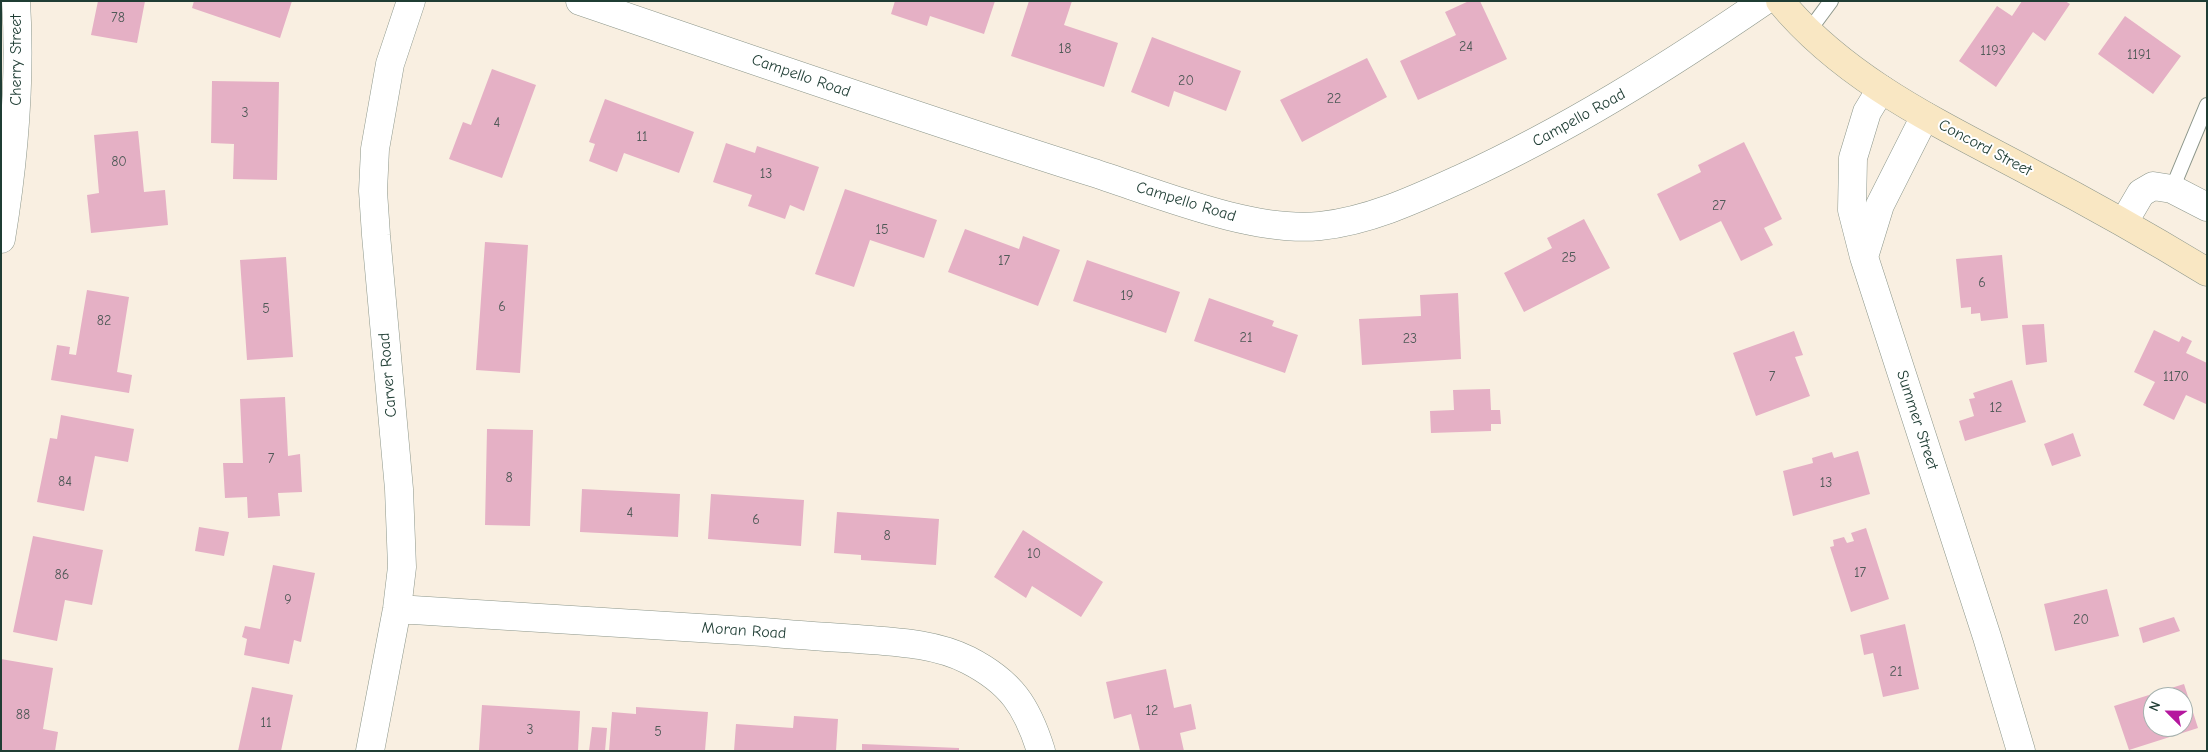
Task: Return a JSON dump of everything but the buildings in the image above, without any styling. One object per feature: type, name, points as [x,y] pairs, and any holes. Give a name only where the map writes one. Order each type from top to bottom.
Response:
[{"type":"main road","name":"Concord Street","points":[[1780,1],[1808,32],[1881,89],[1925,116],[2124,222],[2207,272]]},
{"type":"street","name":"Cherry Street","points":[[1,239],[14,137],[9,79],[16,1]]},
{"type":"street","name":"Carver Road","points":[[370,751],[398,609],[402,567],[402,531],[373,191],[375,149],[381,106],[390,64],[411,1]]},
{"type":"street","name":"Campello Road","points":[[580,1],[1000,144],[1212,211],[1283,226],[1320,226],[1353,220],[1388,209],[1504,159],[1562,129],[1616,97],[1764,1]]},
{"type":"street","name":"Summer Street","points":[[1881,89],[1867,112],[1853,158],[1852,210],[1864,257],[1987,637],[2021,751]]},
{"type":"street","points":[[1864,257],[1880,205],[1925,116]]},
{"type":"street","points":[[2124,222],[2142,193],[2153,186],[2172,189],[2207,206]]},
{"type":"street","name":"Moran Road","points":[[398,609],[793,634],[903,643],[938,648],[967,660],[994,675],[1018,698],[1033,725],[1041,751]]},
{"type":"lane","points":[[1808,32],[1831,1]]},
{"type":"lane","points":[[2172,189],[2207,105]]}]
